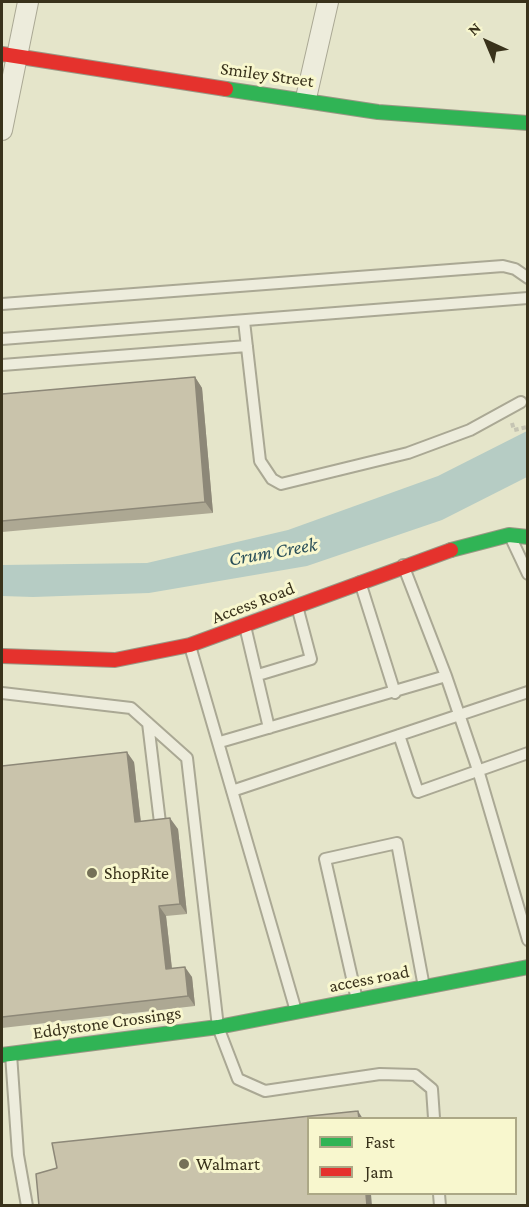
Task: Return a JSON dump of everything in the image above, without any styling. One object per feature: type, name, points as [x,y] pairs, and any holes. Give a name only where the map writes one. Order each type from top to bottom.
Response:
[{"type":"street","points":[[2,130],[9,55],[28,2]]},
{"type":"street","points":[[306,98],[328,2]]},
{"type":"street","name":"Smiley Street","points":[[9,55],[306,98],[378,112],[528,123]]},
{"type":"street","name":"Access Road","points":[[2,656],[115,660],[190,645],[433,554],[509,535],[528,537]]},
{"type":"street","name":"access road","points":[[218,1027],[528,967]]},
{"type":"street","name":"Eddystone Crossings","points":[[6,1055],[218,1027]]},
{"type":"lane","points":[[2,304],[504,266],[515,269],[528,278]]},
{"type":"lane","points":[[2,339],[528,298]]},
{"type":"lane","points":[[244,321],[260,460],[272,478],[281,484],[408,453],[470,430],[521,402]]},
{"type":"lane","points":[[2,365],[247,346]]},
{"type":"lane","points":[[509,535],[528,574]]},
{"type":"lane","points":[[403,565],[446,676],[478,770],[528,940]]},
{"type":"lane","points":[[360,581],[395,693]]},
{"type":"lane","points":[[258,675],[311,659],[297,606]]},
{"type":"lane","points":[[245,626],[269,728]]},
{"type":"lane","points":[[190,645],[220,742],[296,1012]]},
{"type":"lane","points":[[220,742],[395,693],[446,676]]},
{"type":"lane","points":[[232,791],[528,692]]},
{"type":"lane","points":[[2,693],[131,708],[187,758],[218,1027],[238,1080],[265,1091],[380,1074],[415,1075],[432,1089],[434,1117]]},
{"type":"lane","points":[[148,723],[161,831]]},
{"type":"lane","points":[[399,735],[418,792],[526,753],[528,765]]},
{"type":"lane","points":[[357,1000],[325,859],[398,843],[424,987]]},
{"type":"lane","points":[[6,1055],[18,1155],[27,1206]]},
{"type":"path","points":[[521,428],[527,427],[528,429]]},
{"type":"water","name":"Crum Creek","points":[[527,431],[527,477],[442,520],[307,566],[149,593],[2,596],[2,565],[147,563],[288,530],[438,476]]},
{"type":"building","points":[[195,377],[205,502],[2,521],[2,394]]},
{"type":"building","name":"ShopRite","points":[[127,752],[135,822],[170,818],[180,904],[159,906],[166,969],[185,967],[188,996],[2,1017],[2,766]]},
{"type":"building","name":"Walmart","points":[[358,1111],[359,1117],[307,1117],[307,1195],[366,1195],[367,1206],[39,1206],[36,1174],[57,1168],[52,1143]]},
{"type":"traffic: fast","points":[[226,89],[378,112],[528,123]]},
{"type":"traffic: fast","points":[[451,550],[509,535],[528,537]]},
{"type":"traffic: fast","points":[[2,1055],[218,1027],[528,967]]},
{"type":"traffic: jam","points":[[2,54],[226,89]]},
{"type":"traffic: jam","points":[[2,656],[115,660],[190,645],[451,550]]},
{"type":"place","name":"ShopRite","points":[[92,873]]},
{"type":"place","name":"Walmart","points":[[184,1164]]}]
